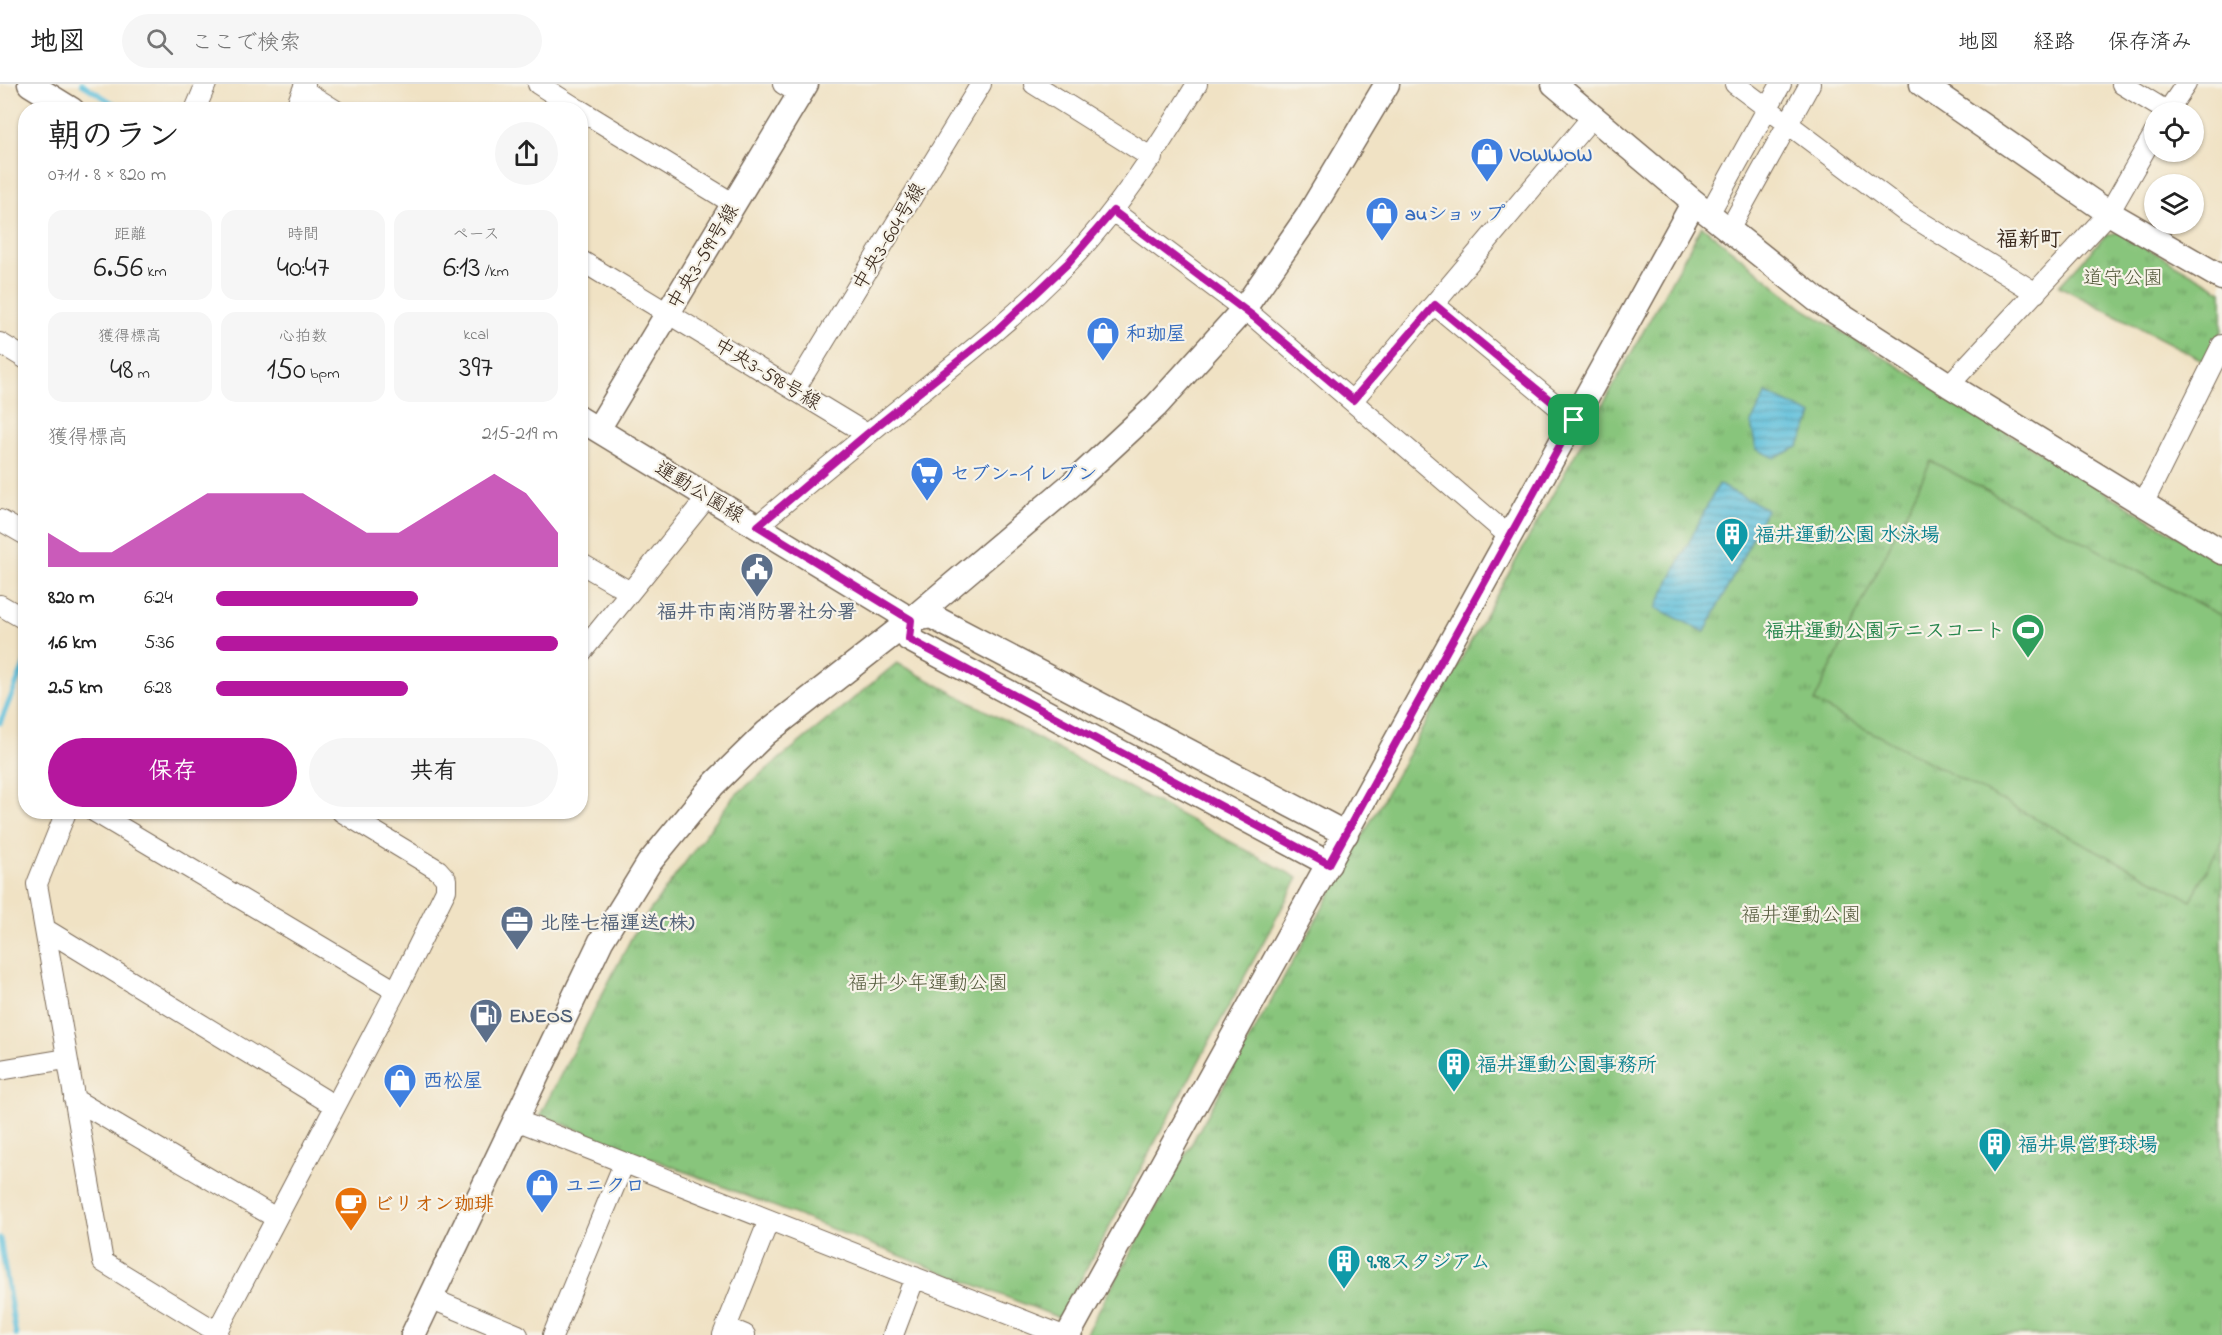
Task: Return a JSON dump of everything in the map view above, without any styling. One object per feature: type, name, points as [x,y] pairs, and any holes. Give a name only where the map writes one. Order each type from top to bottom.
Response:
[{"type":"street","points":[[30,84],[59,102]]},
{"type":"street","points":[[198,102],[206,84]]},
{"type":"street","points":[[538,84],[567,102]]},
{"type":"street","name":"中央3-604号線","points":[[795,389],[981,84]]},
{"type":"street","points":[[1034,84],[1152,158]]},
{"type":"street","points":[[758,526],[867,434],[997,330],[1067,264],[1113,211],[1152,158],[1197,84]]},
{"type":"street","points":[[412,1335],[601,941],[649,862],[713,785],[766,733],[911,620],[1072,484],[1156,406],[1243,310],[1308,216],[1387,84]]},
{"type":"street","points":[[1734,84],[1908,214],[2036,293]]},
{"type":"street","points":[[1068,1335],[1574,420],[1702,208],[1781,84]]},
{"type":"street","points":[[1729,230],[1810,84]]},
{"type":"street","points":[[1922,84],[2109,213],[2222,278]]},
{"type":"street","points":[[2122,84],[2152,102]]},
{"type":"street","points":[[2174,102],[2186,84]]},
{"type":"street","points":[[1560,86],[1702,208],[1816,300],[1949,385],[2222,552]]},
{"type":"street","points":[[298,102],[304,87],[324,102]]},
{"type":"street","name":"中央3-599号線","points":[[589,424],[668,313],[734,204],[797,87]]},
{"type":"street","points":[[588,115],[734,204]]},
{"type":"street","points":[[1353,400],[1593,116]]},
{"type":"street","points":[[1949,385],[2109,213],[2144,152]]},
{"type":"street","points":[[1113,211],[1243,310],[1353,400],[1510,537]]},
{"type":"street","name":"中央3-598号線","points":[[588,265],[867,434]]},
{"type":"street","points":[[1435,305],[1574,420]]},
{"type":"street","points":[[0,343],[18,354]]},
{"type":"street","points":[[2143,504],[2222,345]]},
{"type":"street","name":"運動公園線","points":[[589,424],[911,620]]},
{"type":"street","points":[[588,644],[708,496]]},
{"type":"street","points":[[0,520],[18,530]]},
{"type":"street","points":[[588,568],[630,592]]},
{"type":"street","points":[[0,605],[18,615]]},
{"type":"street","points":[[911,620],[931,616],[1346,834]]},
{"type":"street","points":[[911,620],[909,639],[1329,864]]},
{"type":"street","points":[[63,819],[37,884],[103,1262],[216,1333],[396,991],[446,890],[446,879],[438,870],[354,819]]},
{"type":"street","points":[[108,819],[396,991]]},
{"type":"street","points":[[45,929],[335,1106]]},
{"type":"street","points":[[0,1070],[66,1059]]},
{"type":"street","points":[[74,1099],[276,1218]]},
{"type":"street","points":[[516,1120],[1061,1335]]},
{"type":"street","points":[[553,1335],[624,1162]]},
{"type":"street","points":[[745,1335],[725,1331],[769,1220]]},
{"type":"street","points":[[893,1335],[915,1277]]},
{"type":"street","points":[[430,1298],[518,1335]]},
{"type":"green space","name":"福井運動公園","points":[[1702,226],[1804,309],[2222,563],[2222,1335],[1085,1335]]},
{"type":"green space","name":"道守公園","points":[[2119,232],[2222,291],[2222,330],[2206,362],[2059,286],[2106,235]]},
{"type":"green space","name":"福井運動公園テニスコート","points":[[1931,461],[2222,616],[2222,841],[2191,900],[1814,702]]},
{"type":"green space","name":"福井少年運動公園","points":[[897,663],[1298,878],[1060,1318],[540,1115],[635,931],[733,797]]},
{"type":"water","points":[[1766,393],[1813,415],[1798,447],[1775,458],[1756,449],[1751,423]]},
{"type":"water","points":[[1718,484],[1767,509],[1705,632],[1656,608]]},
{"type":"waterway","points":[[82,84],[111,102]]},
{"type":"waterway","points":[[0,723],[18,680]]},
{"type":"waterway","points":[[0,1238],[16,1335]]},
{"type":"place","name":"VOWWOW","points":[[1487,183]]},
{"type":"place","name":"auショップ","points":[[1382,242]]},
{"type":"place","name":"和珈屋","points":[[1103,362]]},
{"type":"place","name":"セブン-イレブン","points":[[927,502]]},
{"type":"place","name":"福井運動公園 水泳場","points":[[1732,563]]},
{"type":"place","name":"福井市南消防署社分署","points":[[757,598]]},
{"type":"place","name":"福井運動公園テニスコート","points":[[2028,659]]},
{"type":"place","name":"北陸七福運送(株)","points":[[517,951]]},
{"type":"place","name":"ENEOS","points":[[486,1044]]},
{"type":"place","name":"福井運動公園事務所","points":[[1454,1093]]},
{"type":"place","name":"西松屋","points":[[400,1109]]},
{"type":"place","name":"福井県営野球場","points":[[1995,1173]]},
{"type":"place","name":"ユニクロ","points":[[542,1214]]},
{"type":"place","name":"ビリオン珈琲","points":[[351,1232]]},
{"type":"place","name":"9.98スタジアム","points":[[1344,1290]]},
{"type":"district","name":"福新町","points":[[2029,238]]},
{"type":"route","points":[[1113,211],[1227,299],[1254,317],[1353,400],[1435,305],[1574,420],[1329,864],[909,639],[911,620],[758,526],[867,434],[997,330],[1067,264],[1113,211]]}]
